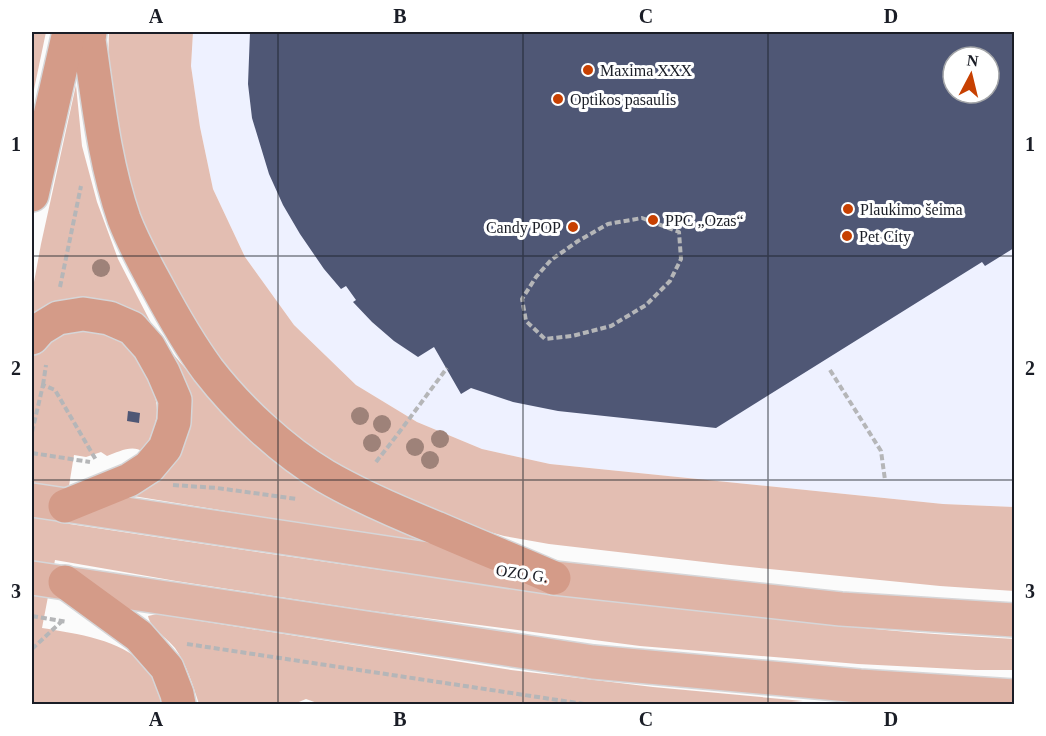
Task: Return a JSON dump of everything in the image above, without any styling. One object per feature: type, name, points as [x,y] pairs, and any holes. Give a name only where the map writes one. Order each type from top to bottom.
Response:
[{"type":"highway","points":[[32,195],[69,32]]},
{"type":"highway","points":[[90,32],[89,40],[101,123],[125,221],[147,269],[178,325],[208,370],[244,411],[287,450],[324,475],[397,512],[554,578]]},
{"type":"highway","points":[[42,330],[58,318],[83,315],[109,318],[132,328],[149,347],[164,372],[175,400],[174,422],[165,448],[149,467],[129,480],[65,506]]},
{"type":"highway","points":[[48,580],[139,636],[167,668],[179,705]]},
{"type":"main road","name":"OZO G.","points":[[32,500],[554,578],[841,609],[1014,620]]},
{"type":"main road","points":[[48,580],[593,662],[860,686],[1014,696]]},
{"type":"path","points":[[32,432],[43,385],[42,330],[86,166],[108,158]]},
{"type":"path","points":[[642,218],[679,232],[681,259],[670,281],[646,305],[610,326],[572,336],[545,339],[526,321],[522,299],[536,277],[551,260],[578,241],[608,224],[642,218]]},
{"type":"path","points":[[376,462],[408,423],[447,368]]},
{"type":"path","points":[[830,370],[881,451],[885,480]]},
{"type":"path","points":[[43,385],[55,390],[98,464]]},
{"type":"path","points":[[32,453],[87,462]]},
{"type":"path","points":[[149,467],[168,485],[217,488],[297,499]]},
{"type":"path","points":[[32,616],[52,619]]},
{"type":"path","points":[[32,649],[63,621]]},
{"type":"path","points":[[186,644],[584,705]]},
{"type":"shaded area","points":[[32,32],[46,32],[32,99]]},
{"type":"shaded area","points":[[109,32],[193,32],[191,66],[200,127],[213,189],[245,257],[294,325],[356,385],[417,422],[482,449],[550,464],[943,504],[1014,507],[1014,591],[730,565],[549,544],[504,536],[401,505],[295,444],[211,357],[125,190],[108,65]]},
{"type":"shaded area","name":"PPC „Ozas“","points":[[193,32],[1014,32],[1014,507],[943,504],[550,464],[482,449],[417,422],[356,385],[294,325],[245,257],[213,189],[200,127],[191,66]]},
{"type":"shaded area","points":[[76,85],[82,146],[97,202],[118,259],[151,323],[173,354],[197,382],[441,546],[127,495],[173,459],[147,328],[32,322],[32,293],[41,244]]},
{"type":"shaded area","points":[[93,328],[119,339],[131,350],[152,388],[157,408],[156,417],[143,452],[130,449],[107,456],[101,452],[86,457],[74,455],[63,523],[576,596],[782,620],[1014,639],[1014,670],[858,664],[640,646],[364,610],[55,560],[42,628],[98,639],[136,657],[149,670],[164,704],[32,704],[32,357],[35,351],[58,334]]},
{"type":"shaded area","points":[[157,614],[511,670],[653,687],[803,701],[768,704],[320,704],[306,699],[294,704],[199,704],[189,676],[175,648],[150,621],[148,616]]},
{"type":"building","name":"PPC „Ozas“","points":[[250,32],[1014,32],[1014,248],[985,266],[982,262],[716,428],[558,411],[513,402],[471,388],[461,394],[434,347],[418,357],[372,322],[353,302],[356,300],[346,286],[341,289],[324,269],[300,234],[269,174],[252,118],[248,84]]},
{"type":"building","points":[[128,411],[140,413],[139,423],[127,421]]},
{"type":"place","name":"Maxima XXX","points":[[588,70]]},
{"type":"place","name":"Optikos pasaulis","points":[[558,99]]},
{"type":"place","name":"Plaukimo šeima","points":[[848,209]]},
{"type":"place","name":"PPC „Ozas“","points":[[653,220]]},
{"type":"place","name":"Candy POP","points":[[573,227]]},
{"type":"place","name":"Pet City","points":[[847,236]]}]
